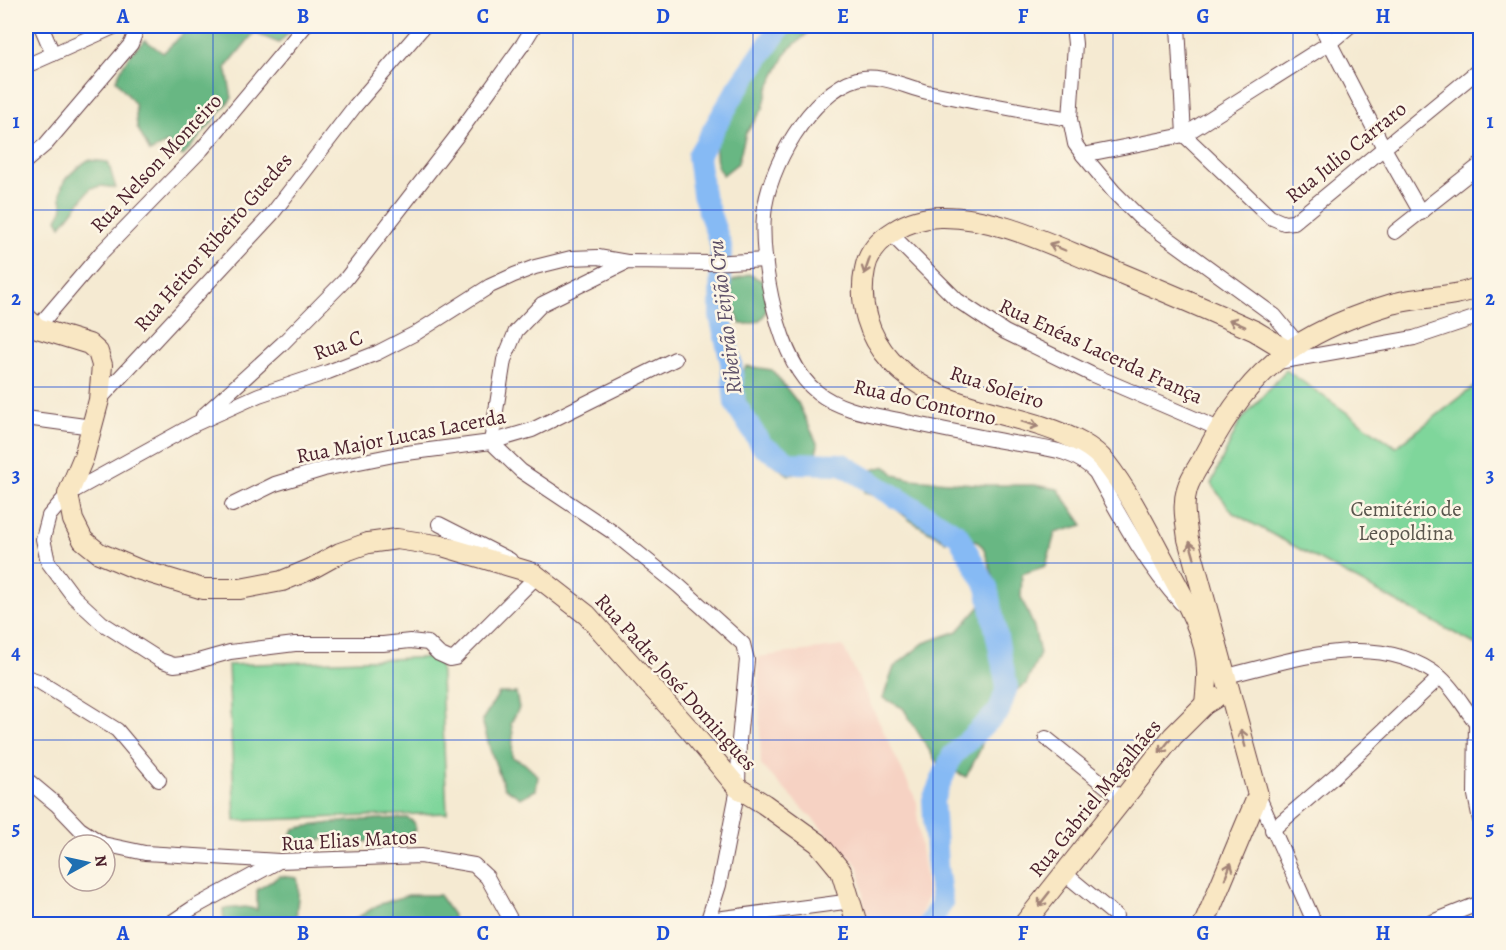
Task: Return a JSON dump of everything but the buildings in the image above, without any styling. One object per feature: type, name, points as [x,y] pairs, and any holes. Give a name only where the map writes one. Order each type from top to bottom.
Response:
[{"type":"street","points":[[41,26],[52,54]]},
{"type":"street","points":[[26,66],[116,26]]},
{"type":"street","points":[[26,161],[46,144],[131,44],[138,26]]},
{"type":"street","name":"Rua Nelson Monteiro","points":[[29,325],[202,149],[305,26]]},
{"type":"street","name":"Rua Heitor Ribeiro Guedes","points":[[99,400],[272,214],[355,106],[424,26]]},
{"type":"street","points":[[195,424],[282,344],[345,280],[456,138],[534,26]]},
{"type":"street","points":[[1073,26],[1075,44],[1070,120],[1075,144],[1114,192],[1139,217],[1275,316],[1287,353]]},
{"type":"street","points":[[1178,26],[1184,135]]},
{"type":"street","points":[[1321,26],[1384,148],[1421,213]]},
{"type":"street","points":[[1083,155],[1184,135],[1331,42],[1350,26]]},
{"type":"street","name":"Rua Julio Carraro","points":[[1184,135],[1270,217],[1284,223],[1294,222],[1480,69]]},
{"type":"street","name":"Rua do Contorno","points":[[1070,120],[923,91],[879,77],[859,79],[842,85],[824,97],[803,120],[780,161],[771,184],[764,214],[766,260],[774,309],[787,351],[800,373],[817,392],[849,409],[1050,450],[1076,456],[1087,462],[1166,587],[1195,619]]},
{"type":"street","points":[[1395,232],[1480,165]]},
{"type":"street","name":"Rua Soleiro","points":[[1205,704],[1208,666],[1195,619],[1143,522],[1106,463],[1095,451],[1080,442],[1048,429],[948,399],[914,379],[891,361],[875,340],[865,318],[862,290],[865,266],[877,245],[890,233],[918,220],[940,216],[971,220],[1025,233],[1244,326],[1287,353]]},
{"type":"street","name":"Rua Enéas Lacerda França","points":[[890,233],[957,300],[1005,333],[1093,375],[1219,429]]},
{"type":"street","name":"Rua C","points":[[535,575],[455,658],[446,658],[431,645],[423,642],[295,644],[230,652],[191,663],[174,665],[160,660],[102,623],[74,597],[48,562],[43,539],[49,516],[68,494],[131,457],[259,395],[377,353],[416,333],[490,286],[535,267],[571,258],[598,257],[627,262],[710,263],[766,260]]},
{"type":"street","points":[[627,262],[542,304],[516,331],[504,360],[491,442],[521,471],[611,531],[680,586],[743,644],[747,660],[739,740],[738,788],[719,885],[706,922],[852,901]]},
{"type":"street","points":[[1315,924],[1258,795],[1188,539],[1184,505],[1187,488],[1219,429],[1239,398],[1287,353],[1346,320],[1392,304],[1416,298],[1464,292],[1480,286]]},
{"type":"street","points":[[1287,353],[1413,338],[1480,316]]},
{"type":"street","points":[[29,325],[89,344],[98,352],[102,365],[99,400],[92,427],[84,456],[68,494]]},
{"type":"street","name":"Rua Major Lucas Lacerda","points":[[231,505],[275,484],[324,469],[399,454],[491,442],[532,430],[675,359]]},
{"type":"street","points":[[28,421],[92,427]]},
{"type":"street","name":"Rua Padre José Domingues","points":[[68,494],[73,520],[83,540],[99,553],[137,569],[203,589],[240,589],[282,581],[340,553],[368,543],[397,539],[442,546],[484,557],[535,575],[587,615],[690,730],[738,788],[818,843],[841,870],[857,924]]},
{"type":"street","points":[[438,524],[482,544],[535,575]]},
{"type":"street","points":[[1228,683],[1325,654],[1368,650],[1387,652],[1412,661],[1440,677],[1478,725],[1475,795],[1480,820]]},
{"type":"street","points":[[26,677],[38,681],[117,730],[159,780]]},
{"type":"street","points":[[1272,830],[1344,767],[1440,677]]},
{"type":"street","name":"Rua Gabriel Magalhães","points":[[1024,924],[1173,736],[1228,683]]},
{"type":"street","points":[[1046,738],[1122,799]]},
{"type":"street","points":[[26,778],[80,829],[103,844],[145,853],[279,861]]},
{"type":"street","points":[[1204,924],[1258,795]]},
{"type":"street","name":"Rua Elias Matos","points":[[169,924],[193,908],[279,861],[421,856],[474,865],[487,877],[513,924]]},
{"type":"street","points":[[1064,873],[1116,916]]},
{"type":"street","points":[[1427,924],[1480,903]]},
{"type":"shaded area","points":[[843,646],[917,802],[928,897],[917,924],[867,924],[859,867],[761,765],[758,657]]},
{"type":"green space","points":[[207,26],[295,26],[279,43],[254,33],[226,67],[232,98],[183,156],[167,143],[150,152],[137,127],[135,104],[116,80],[132,53],[145,40],[163,53],[188,29]]},
{"type":"green space","points":[[788,26],[823,26],[813,29],[788,50],[768,89],[763,109],[746,133],[738,163],[723,175],[717,167],[715,141],[733,109]]},
{"type":"green space","points":[[88,160],[108,162],[116,188],[102,186],[91,188],[61,226],[57,219],[63,208],[62,185],[70,174]]},
{"type":"green space","points":[[749,274],[766,283],[767,306],[762,318],[757,322],[740,324],[733,303],[731,282]]},
{"type":"green space","points":[[746,366],[772,370],[798,403],[818,445],[812,470],[789,475],[774,465],[743,395],[739,378]]},
{"type":"green space","name":"Cemitério de Leopoldina","points":[[1286,370],[1396,447],[1480,382],[1480,647],[1233,513],[1211,484],[1239,423]]},
{"type":"green space","points":[[886,466],[895,475],[910,479],[987,485],[1034,485],[1058,489],[1083,525],[1055,533],[1046,566],[1022,574],[1021,597],[1034,627],[1040,654],[1026,684],[983,712],[981,748],[966,777],[937,763],[903,708],[883,698],[894,667],[924,643],[958,631],[997,587],[983,547],[975,540],[945,541],[911,521],[884,499],[864,492],[868,471]]},
{"type":"green space","points":[[440,657],[447,813],[235,821],[228,665]]},
{"type":"green space","points":[[499,693],[516,693],[519,708],[511,723],[512,757],[524,763],[538,776],[536,790],[520,798],[504,787],[482,720]]},
{"type":"green space","points":[[407,818],[414,822],[416,830],[407,835],[380,841],[354,842],[336,835],[299,847],[289,840],[294,829],[308,826]]},
{"type":"green space","points":[[280,876],[297,878],[299,890],[297,924],[224,924],[223,909],[246,907],[257,910],[257,890]]},
{"type":"green space","points":[[408,895],[439,895],[453,915],[453,924],[347,924],[378,905]]},
{"type":"waterway","name":"Ribeirão Feijão Cru","points":[[781,26],[736,91],[698,156],[703,194],[721,246],[720,316],[731,362],[735,403],[762,446],[791,463],[842,464],[958,535],[987,587],[1007,687],[999,711],[952,756],[933,800],[942,903],[929,924]]}]
